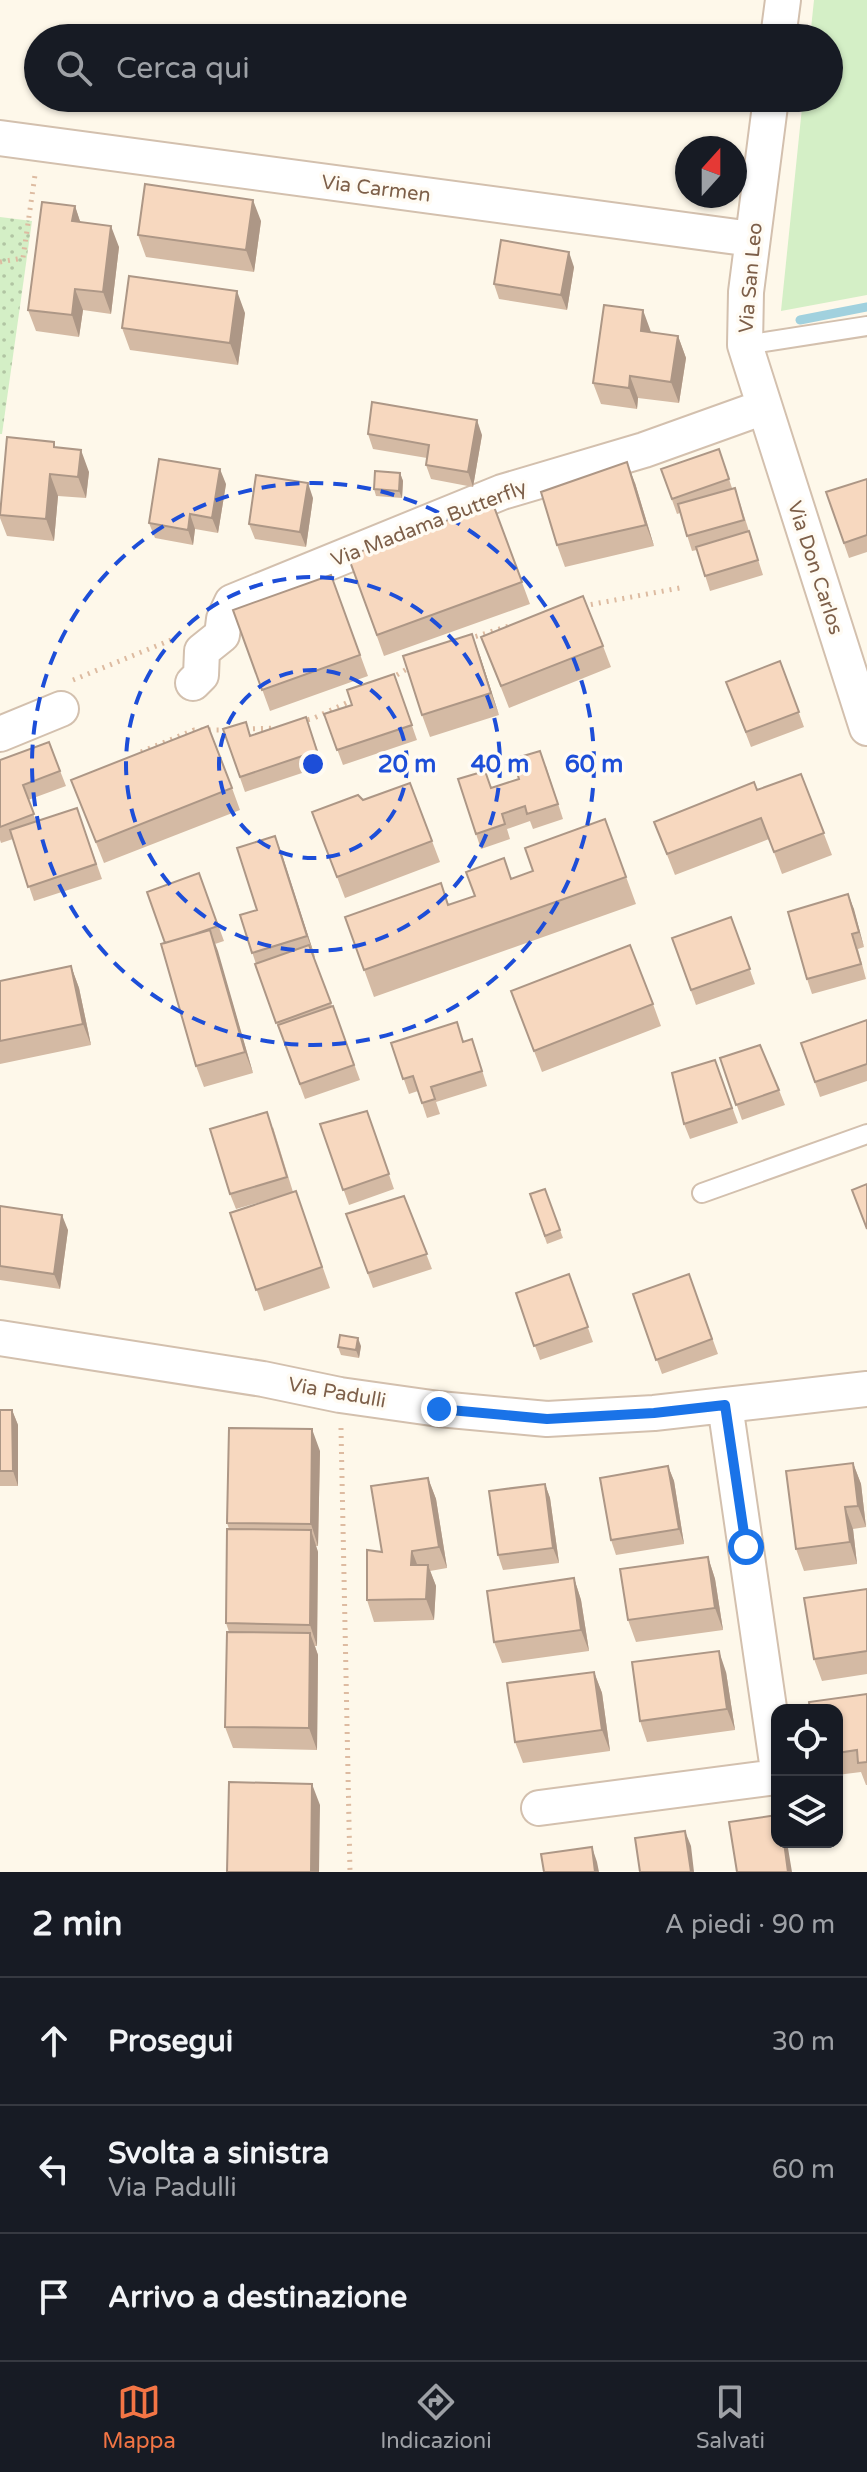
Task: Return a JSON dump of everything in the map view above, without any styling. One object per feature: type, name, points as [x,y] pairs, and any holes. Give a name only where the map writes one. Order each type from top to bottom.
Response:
[{"type":"street","points":[[780,24],[783,0]]},
{"type":"street","name":"Via San Leo","points":[[764,407],[745,345],[746,292],[769,112]]},
{"type":"street","name":"Via Carmen","points":[[0,138],[752,239]]},
{"type":"street","name":"Via Madama Butterfly","points":[[193,683],[201,675],[202,651],[222,635],[224,619],[232,602],[502,492],[644,450],[764,407]]},
{"type":"street","name":"Via Don Carlos","points":[[764,407],[867,728]]},
{"type":"street","points":[[0,734],[61,709]]},
{"type":"street","name":"Via Padulli","points":[[0,1338],[263,1379],[340,1395],[439,1409],[547,1419],[625,1415],[867,1389]]},
{"type":"street","points":[[725,1405],[771,1722]]},
{"type":"street","points":[[539,1808],[771,1778]]},
{"type":"lane","points":[[745,345],[867,326]]},
{"type":"lane","points":[[702,1193],[867,1134]]},
{"type":"path","points":[[0,262],[23,258],[39,144]]},
{"type":"path","points":[[578,607],[685,587]]},
{"type":"path","points":[[61,709],[54,687],[224,619]]},
{"type":"path","points":[[466,640],[520,622]]},
{"type":"path","points":[[381,684],[415,664]]},
{"type":"path","points":[[128,758],[194,730],[272,729],[314,718],[360,696]]},
{"type":"path","points":[[340,1395],[350,1872]]},
{"type":"green space","points":[[814,0],[867,0],[867,295],[781,311],[802,112],[843,112],[843,24],[811,24]]},
{"type":"green space","points":[[0,217],[32,221],[2,434],[0,434]]},
{"type":"building","points":[[145,184],[253,200],[246,250],[138,235]]},
{"type":"building","points":[[42,202],[75,206],[72,221],[111,226],[103,292],[75,289],[72,315],[28,310]]},
{"type":"building","points":[[501,240],[569,252],[561,295],[494,284]]},
{"type":"building","points":[[129,276],[237,291],[230,343],[122,328]]},
{"type":"building","points":[[604,305],[643,310],[641,331],[678,336],[671,382],[630,376],[629,388],[593,383]]},
{"type":"building","points":[[372,402],[477,420],[468,472],[426,465],[429,445],[368,434]]},
{"type":"building","points":[[7,437],[54,442],[54,447],[81,450],[78,477],[50,474],[46,519],[0,515]]},
{"type":"building","points":[[719,449],[729,479],[672,499],[661,469]]},
{"type":"building","points":[[159,459],[220,469],[212,518],[190,514],[188,530],[149,523]]},
{"type":"building","points":[[627,462],[646,525],[557,545],[541,492]]},
{"type":"building","points":[[375,471],[400,473],[399,491],[374,489]]},
{"type":"building","points":[[256,475],[308,483],[300,532],[249,524]]},
{"type":"building","points":[[867,479],[867,535],[844,543],[826,492]]},
{"type":"building","points":[[735,488],[744,520],[687,536],[678,504]]},
{"type":"building","points":[[493,504],[522,582],[377,635],[348,556]]},
{"type":"building","points":[[749,531],[758,560],[705,576],[696,547]]},
{"type":"building","points":[[331,575],[360,655],[262,690],[233,610]]},
{"type":"building","points":[[583,596],[603,646],[501,686],[481,637]]},
{"type":"building","points":[[472,634],[491,693],[422,715],[403,656]]},
{"type":"building","points":[[780,661],[799,712],[746,732],[726,682]]},
{"type":"building","points":[[394,674],[412,725],[337,750],[324,714],[352,705],[347,690]]},
{"type":"building","points":[[306,717],[317,751],[240,777],[223,729],[246,722],[250,736]]},
{"type":"building","points":[[208,726],[232,788],[96,842],[71,780]]},
{"type":"building","points":[[49,742],[60,771],[23,785],[34,814],[0,827],[0,760]]},
{"type":"building","points":[[540,751],[558,804],[527,814],[525,806],[502,814],[505,824],[476,834],[458,779],[485,771],[491,788],[519,779],[513,759]]},
{"type":"building","points":[[801,774],[824,833],[774,852],[761,818],[667,854],[654,822],[754,782],[757,790]]},
{"type":"building","points":[[410,783],[432,841],[337,877],[312,812],[358,795],[363,800]]},
{"type":"building","points":[[77,808],[96,864],[28,887],[10,830]]},
{"type":"building","points":[[605,819],[626,877],[364,970],[345,917],[441,883],[448,905],[475,896],[466,872],[504,858],[511,879],[533,871],[525,848]]},
{"type":"building","points":[[275,836],[307,936],[252,953],[240,915],[257,910],[237,848]]},
{"type":"building","points":[[199,873],[218,926],[165,943],[147,892]]},
{"type":"building","points":[[848,894],[859,932],[852,934],[861,964],[807,979],[788,912]]},
{"type":"building","points":[[731,917],[750,969],[691,990],[672,938]]},
{"type":"building","points":[[210,930],[245,1052],[196,1066],[161,944]]},
{"type":"building","points":[[309,945],[331,1003],[276,1023],[255,964]]},
{"type":"building","points":[[630,945],[653,1004],[534,1051],[511,991]]},
{"type":"building","points":[[71,966],[83,1024],[0,1041],[0,981]]},
{"type":"building","points":[[333,1006],[354,1065],[300,1084],[278,1025]]},
{"type":"building","points":[[867,1020],[867,1064],[815,1082],[801,1043]]},
{"type":"building","points":[[457,1022],[463,1042],[472,1039],[482,1071],[431,1087],[435,1099],[422,1103],[413,1076],[403,1079],[391,1043]]},
{"type":"building","points":[[760,1045],[779,1090],[736,1105],[720,1058]]},
{"type":"building","points":[[715,1060],[732,1108],[684,1124],[672,1073]]},
{"type":"building","points":[[367,1111],[389,1174],[343,1190],[320,1124]]},
{"type":"building","points":[[267,1112],[287,1177],[230,1194],[210,1129]]},
{"type":"building","points":[[867,1184],[867,1229],[852,1190]]},
{"type":"building","points":[[545,1189],[560,1230],[545,1236],[530,1194]]},
{"type":"building","points":[[296,1191],[322,1267],[256,1290],[230,1213]]},
{"type":"building","points":[[404,1196],[427,1254],[368,1273],[346,1214]]},
{"type":"building","points":[[0,1206],[62,1215],[54,1274],[0,1266]]},
{"type":"building","points":[[569,1274],[588,1327],[534,1346],[516,1293]]},
{"type":"building","points":[[689,1274],[712,1339],[656,1360],[633,1294]]},
{"type":"building","points":[[340,1335],[358,1338],[356,1350],[338,1347]]},
{"type":"building","points":[[0,1410],[12,1410],[13,1471],[0,1471]]},
{"type":"building","points":[[229,1428],[312,1429],[311,1524],[227,1523]]},
{"type":"building","points":[[853,1463],[858,1506],[845,1507],[850,1542],[796,1549],[786,1471]]},
{"type":"building","points":[[668,1466],[679,1529],[611,1540],[600,1478]]},
{"type":"building","points":[[428,1478],[439,1547],[412,1551],[411,1565],[428,1565],[426,1599],[367,1600],[367,1550],[382,1552],[371,1486]]},
{"type":"building","points":[[545,1484],[553,1548],[498,1555],[489,1491]]},
{"type":"building","points":[[227,1529],[311,1530],[310,1625],[226,1623]]},
{"type":"building","points":[[708,1557],[715,1608],[628,1620],[620,1569]]},
{"type":"building","points":[[574,1578],[581,1630],[494,1642],[487,1591]]},
{"type":"building","points":[[867,1589],[867,1651],[814,1659],[804,1598]]},
{"type":"building","points":[[227,1632],[310,1633],[309,1728],[225,1727]]},
{"type":"building","points":[[719,1651],[727,1709],[640,1721],[632,1662]]},
{"type":"building","points":[[594,1672],[602,1730],[515,1742],[507,1683]]},
{"type":"building","points":[[867,1694],[867,1762],[858,1763],[857,1750],[843,1752],[843,1704],[809,1702]]},
{"type":"building","points":[[229,1782],[312,1784],[311,1872],[227,1872]]},
{"type":"building","points":[[771,1816],[771,1848],[785,1848],[788,1872],[737,1872],[729,1822]]},
{"type":"building","points":[[685,1831],[691,1872],[640,1872],[635,1838]]},
{"type":"building","points":[[592,1847],[595,1872],[544,1872],[541,1854]]},
{"type":"waterway","points":[[800,320],[867,307]]},
{"type":"route","points":[[439,1409],[547,1419],[654,1413],[725,1405],[746,1547]]}]
